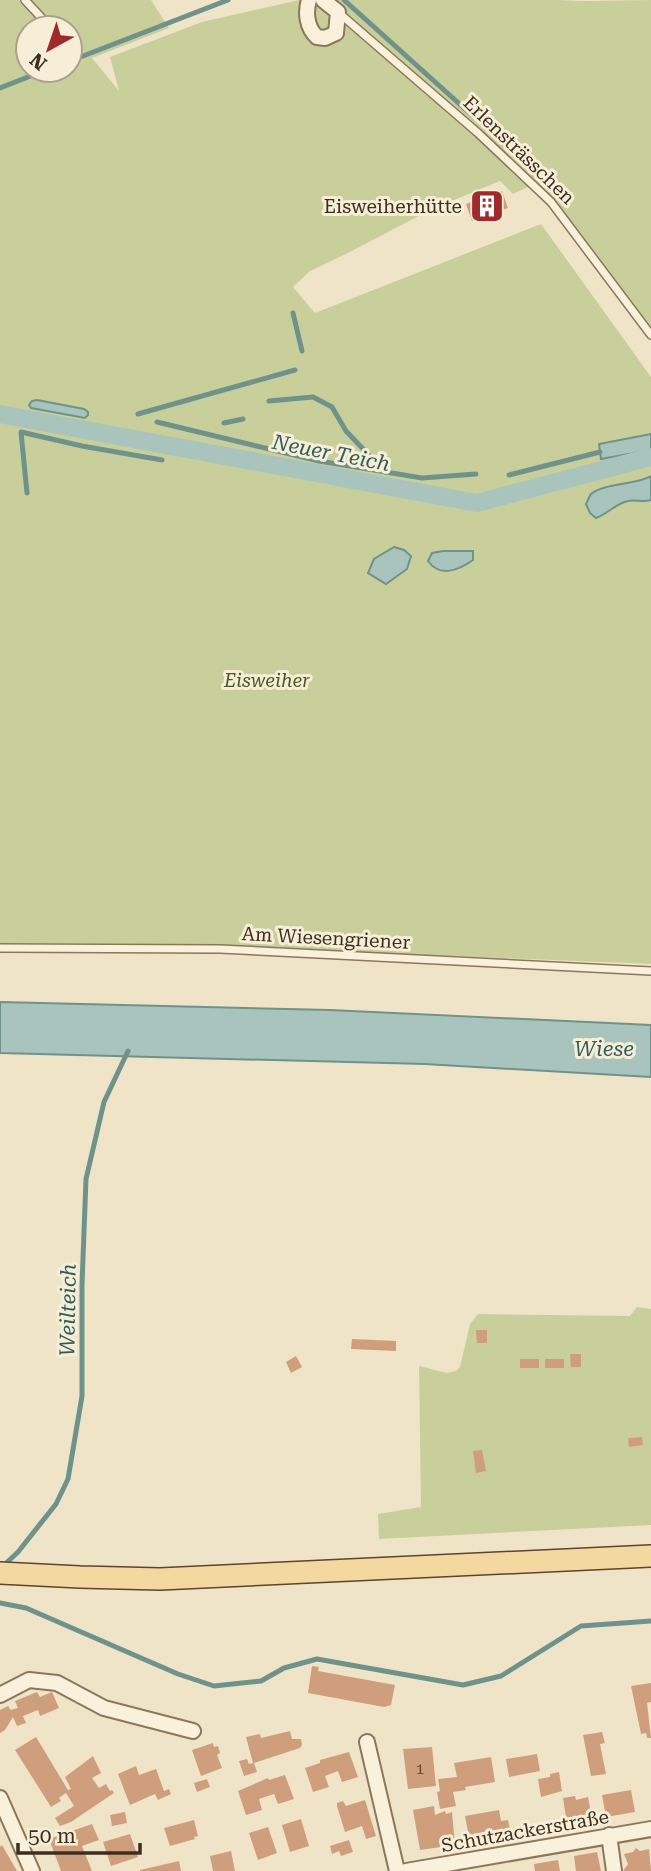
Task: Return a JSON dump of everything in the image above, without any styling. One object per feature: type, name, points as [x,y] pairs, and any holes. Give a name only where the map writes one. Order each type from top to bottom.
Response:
[{"type":"main road","points":[[6,1573],[187,1578],[651,1556]]},
{"type":"street","points":[[309,0],[308,25],[317,37],[325,38],[336,33],[338,12]]},
{"type":"street","name":"Erlensträsschen","points":[[323,0],[338,12]]},
{"type":"street","points":[[0,1695],[29,1680],[57,1683],[104,1708],[193,1731]]},
{"type":"street","points":[[367,1742],[397,1871]]},
{"type":"street","points":[[0,1798],[32,1871]]},
{"type":"street","name":"Schutzackerstraße","points":[[406,1871],[651,1829]]},
{"type":"street","points":[[609,1835],[614,1871]]},
{"type":"lane","points":[[24,0],[38,14]]},
{"type":"lane","name":"Erlensträsschen","points":[[338,12],[478,133],[551,202],[651,335]]},
{"type":"lane","name":"Am Wiesengriener","points":[[0,948],[220,949],[651,971]]},
{"type":"green space","name":"Eisweiher","points":[[0,0],[151,0],[169,28],[92,58],[119,91],[110,57],[202,22],[299,0],[651,0],[651,340],[547,204],[528,187],[513,194],[500,181],[430,210],[310,271],[293,287],[315,313],[541,224],[651,377],[651,964],[150,944],[0,943]]},
{"type":"green space","points":[[637,1307],[651,1309],[651,1525],[379,1539],[378,1514],[421,1507],[419,1366],[447,1373],[456,1371],[460,1367],[470,1324],[478,1314],[630,1316]]},
{"type":"water","points":[[32,401],[84,409],[88,415],[85,418],[31,408],[29,405]]},
{"type":"water","points":[[651,434],[651,450],[601,459],[599,444]]},
{"type":"water","points":[[651,476],[651,500],[624,502],[596,518],[590,513],[586,504],[590,495],[597,490]]},
{"type":"water","points":[[394,547],[411,556],[407,569],[386,584],[368,573],[374,559]]},
{"type":"water","points":[[473,551],[473,560],[462,567],[444,571],[428,561],[432,553]]},
{"type":"water","name":"Wiese","points":[[0,1002],[330,1010],[651,1025],[651,1077],[425,1064],[0,1053]]},
{"type":"building","name":"Eisweiherhütte","points":[[502,191],[508,208],[472,221],[466,204]]},
{"type":"building","points":[[476,1330],[487,1330],[487,1343],[477,1343]]},
{"type":"building","points":[[352,1339],[396,1341],[396,1351],[351,1349]]},
{"type":"building","points":[[570,1354],[581,1354],[581,1367],[571,1367]]},
{"type":"building","points":[[296,1356],[302,1367],[291,1373],[286,1362]]},
{"type":"building","points":[[520,1359],[539,1359],[539,1368],[520,1368]]},
{"type":"building","points":[[545,1359],[564,1359],[564,1368],[545,1368]]},
{"type":"building","points":[[642,1437],[643,1445],[629,1447],[628,1438]]},
{"type":"building","points":[[482,1450],[486,1471],[476,1473],[473,1451]]},
{"type":"building","points":[[312,1666],[319,1667],[318,1671],[395,1685],[391,1705],[384,1707],[308,1693]]},
{"type":"building","points":[[651,1683],[651,1702],[647,1703],[651,1738],[647,1738],[646,1733],[641,1734],[631,1686]]},
{"type":"building","points":[[37,1692],[40,1697],[52,1692],[59,1708],[40,1716],[38,1710],[23,1716],[26,1723],[17,1726],[13,1717],[0,1733],[0,1710],[8,1706],[11,1710],[18,1708],[15,1701]]},
{"type":"building","points":[[290,1731],[292,1739],[301,1739],[300,1748],[254,1763],[257,1772],[244,1776],[239,1761],[247,1759],[249,1764],[253,1763],[246,1737],[260,1734],[261,1738]]},
{"type":"building","points":[[602,1732],[605,1743],[600,1744],[606,1774],[591,1776],[583,1735]]},
{"type":"building","points":[[36,1737],[68,1790],[71,1789],[65,1777],[93,1756],[101,1773],[92,1778],[99,1788],[106,1784],[114,1793],[71,1822],[60,1826],[55,1818],[74,1806],[66,1793],[59,1798],[61,1801],[51,1807],[15,1750]]},
{"type":"building","points":[[213,1743],[214,1747],[218,1746],[220,1753],[217,1755],[222,1768],[201,1776],[192,1750]]},
{"type":"building","points":[[432,1747],[436,1786],[408,1789],[403,1749]]},
{"type":"building","points":[[349,1752],[358,1777],[342,1782],[338,1771],[325,1776],[329,1787],[313,1792],[305,1768],[320,1763],[320,1760]]},
{"type":"building","points":[[537,1754],[540,1771],[509,1777],[506,1759]]},
{"type":"building","points":[[491,1757],[495,1782],[453,1792],[456,1806],[440,1809],[438,1779],[457,1777],[454,1763]]},
{"type":"building","points":[[136,1766],[139,1775],[156,1769],[164,1791],[169,1789],[171,1794],[158,1800],[155,1794],[130,1805],[118,1774]]},
{"type":"building","points":[[559,1772],[562,1791],[541,1797],[538,1779]]},
{"type":"building","points":[[285,1775],[294,1799],[278,1804],[274,1794],[259,1799],[262,1810],[246,1815],[238,1791],[268,1778],[269,1780]]},
{"type":"building","points":[[207,1779],[210,1787],[197,1792],[194,1783]]},
{"type":"building","points":[[631,1790],[635,1812],[606,1817],[602,1795]]},
{"type":"building","points":[[575,1796],[576,1800],[588,1797],[592,1819],[567,1824],[563,1798]]},
{"type":"building","points":[[365,1800],[376,1836],[366,1839],[362,1826],[345,1832],[337,1806],[337,1803],[343,1801],[346,1806]]},
{"type":"building","points":[[434,1806],[435,1815],[445,1811],[446,1814],[452,1812],[455,1845],[420,1850],[413,1810]]},
{"type":"building","points":[[499,1810],[501,1821],[508,1820],[511,1834],[470,1842],[465,1816]]},
{"type":"building","points":[[125,1812],[127,1823],[112,1826],[110,1815]]},
{"type":"building","points":[[301,1819],[309,1846],[290,1852],[282,1825]]},
{"type":"building","points":[[194,1820],[198,1836],[170,1846],[164,1828]]},
{"type":"building","points":[[92,1824],[99,1840],[82,1846],[92,1871],[61,1871],[49,1839]]},
{"type":"building","points":[[268,1827],[277,1853],[258,1860],[249,1833]]},
{"type":"building","points":[[130,1834],[138,1857],[111,1866],[103,1842]]},
{"type":"building","points":[[349,1840],[353,1852],[341,1856],[339,1851],[332,1854],[330,1846]]},
{"type":"building","points":[[2,1845],[17,1871],[0,1871]]},
{"type":"building","points":[[636,1848],[640,1851],[649,1849],[651,1871],[623,1871],[628,1864],[624,1854],[633,1852]]},
{"type":"building","points":[[231,1851],[235,1871],[213,1871],[210,1856]]},
{"type":"building","points":[[597,1852],[601,1871],[576,1871],[574,1856]]},
{"type":"building","points":[[558,1860],[560,1871],[535,1871],[534,1864]]},
{"type":"building","points":[[179,1861],[181,1871],[140,1871],[140,1870]]},
{"type":"waterway","points":[[84,56],[228,0]]},
{"type":"waterway","points":[[344,0],[474,117]]},
{"type":"waterway","points":[[0,88],[14,83]]},
{"type":"waterway","points":[[485,127],[551,187]]},
{"type":"waterway","points":[[293,313],[302,351]]},
{"type":"waterway","points":[[138,414],[295,370]]},
{"type":"waterway","points":[[269,401],[313,397],[332,407],[346,431],[385,472]]},
{"type":"waterway","name":"Neuer Teich","points":[[0,414],[477,503],[651,457]]},
{"type":"waterway","points":[[224,423],[243,419]]},
{"type":"waterway","points":[[157,422],[319,461],[422,478],[476,474]]},
{"type":"waterway","points":[[21,432],[162,460]]},
{"type":"waterway","points":[[21,432],[27,493]]},
{"type":"waterway","points":[[509,475],[600,452]]},
{"type":"waterway","name":"Weilteich","points":[[2,1567],[18,1552],[56,1504],[68,1479],[82,1396],[86,1179],[104,1102],[128,1051]]},
{"type":"waterway","points":[[0,1603],[26,1608],[178,1674],[214,1686],[261,1681],[284,1668],[317,1659],[463,1685],[501,1676],[581,1626],[651,1621]]},
{"type":"place","name":"Eisweiherhütte","points":[[487,206]]}]
